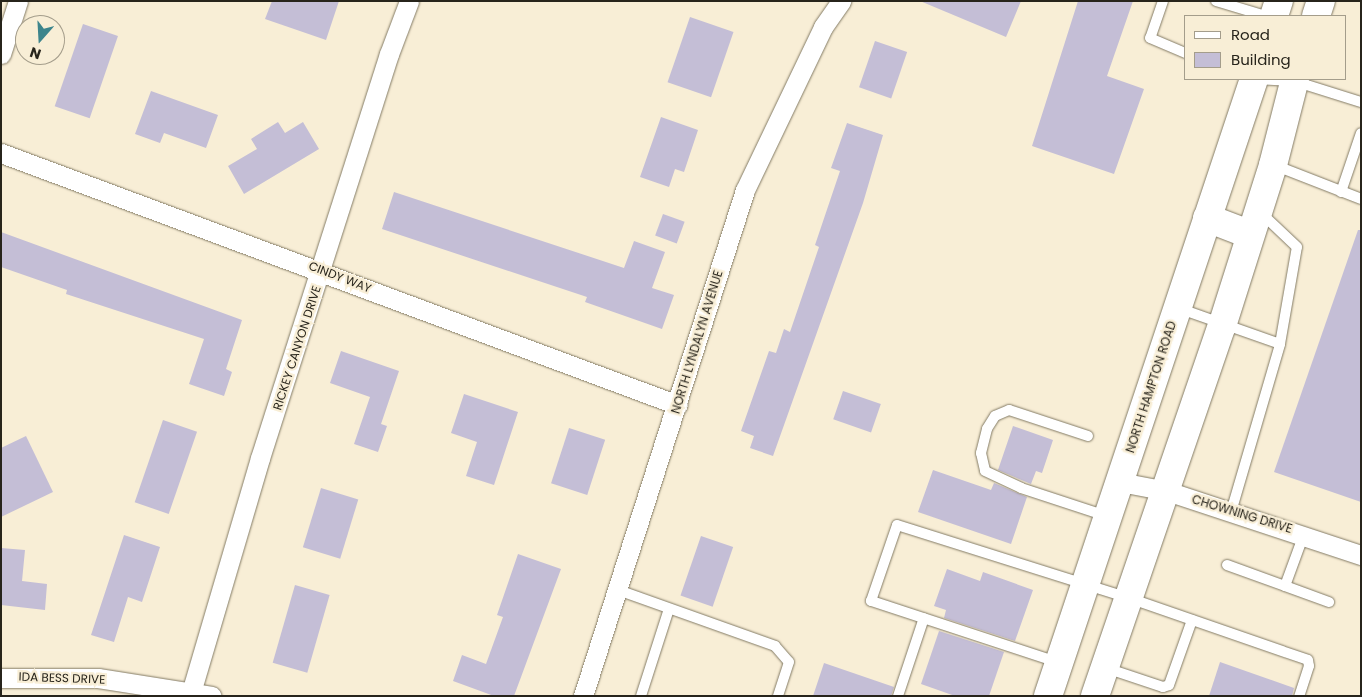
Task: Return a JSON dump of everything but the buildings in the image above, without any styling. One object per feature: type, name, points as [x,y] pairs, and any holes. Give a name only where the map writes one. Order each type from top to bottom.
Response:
[{"type":"main road","points":[[1274,15],[1279,1]]},
{"type":"main road","points":[[1316,15],[1321,1]]},
{"type":"main road","name":"NORTH HAMPTON ROAD","points":[[1048,696],[1253,80]]},
{"type":"main road","points":[[1095,696],[1167,491],[1222,326],[1253,221],[1273,165],[1295,80]]},
{"type":"main road","points":[[1207,218],[1253,221]]},
{"type":"street","points":[[1,54],[18,1]]},
{"type":"street","name":"RICKEY CANYON DRIVE","points":[[190,694],[260,458],[322,270],[389,54],[409,1]]},
{"type":"street","name":"NORTH LYNDALYN AVENUE","points":[[583,696],[678,405],[745,190],[823,27],[841,1]]},
{"type":"street","name":"CINDY WAY","points":[[1,153],[322,270],[678,405]]},
{"type":"street","name":"CHOWNING DRIVE","points":[[1120,482],[1167,491],[1305,533],[1361,555]]},
{"type":"street","name":"IDA BESS DRIVE","points":[[1,678],[98,678],[212,696]]},
{"type":"lane","points":[[1162,1],[1150,38],[1184,51]]},
{"type":"lane","points":[[1216,1],[1263,15]]},
{"type":"lane","points":[[1295,80],[1361,102]]},
{"type":"lane","points":[[1341,192],[1361,133]]},
{"type":"lane","points":[[1273,165],[1361,199]]},
{"type":"lane","points":[[1232,512],[1280,344],[1297,247],[1253,221]]},
{"type":"lane","points":[[1177,308],[1222,326],[1280,344]]},
{"type":"lane","points":[[1088,436],[1009,410],[995,416],[987,429],[981,453],[985,471],[1021,488],[1107,517]]},
{"type":"lane","points":[[1059,663],[871,601],[897,525],[1129,598],[1308,660],[1309,666],[1299,696]]},
{"type":"lane","points":[[1285,586],[1305,533]]},
{"type":"lane","points":[[1228,565],[1329,602]]},
{"type":"lane","points":[[618,590],[775,646],[789,662],[778,696]]},
{"type":"lane","points":[[641,696],[668,608]]},
{"type":"lane","points":[[898,696],[924,618]]},
{"type":"lane","points":[[1105,668],[1163,687],[1169,685],[1192,620]]}]
